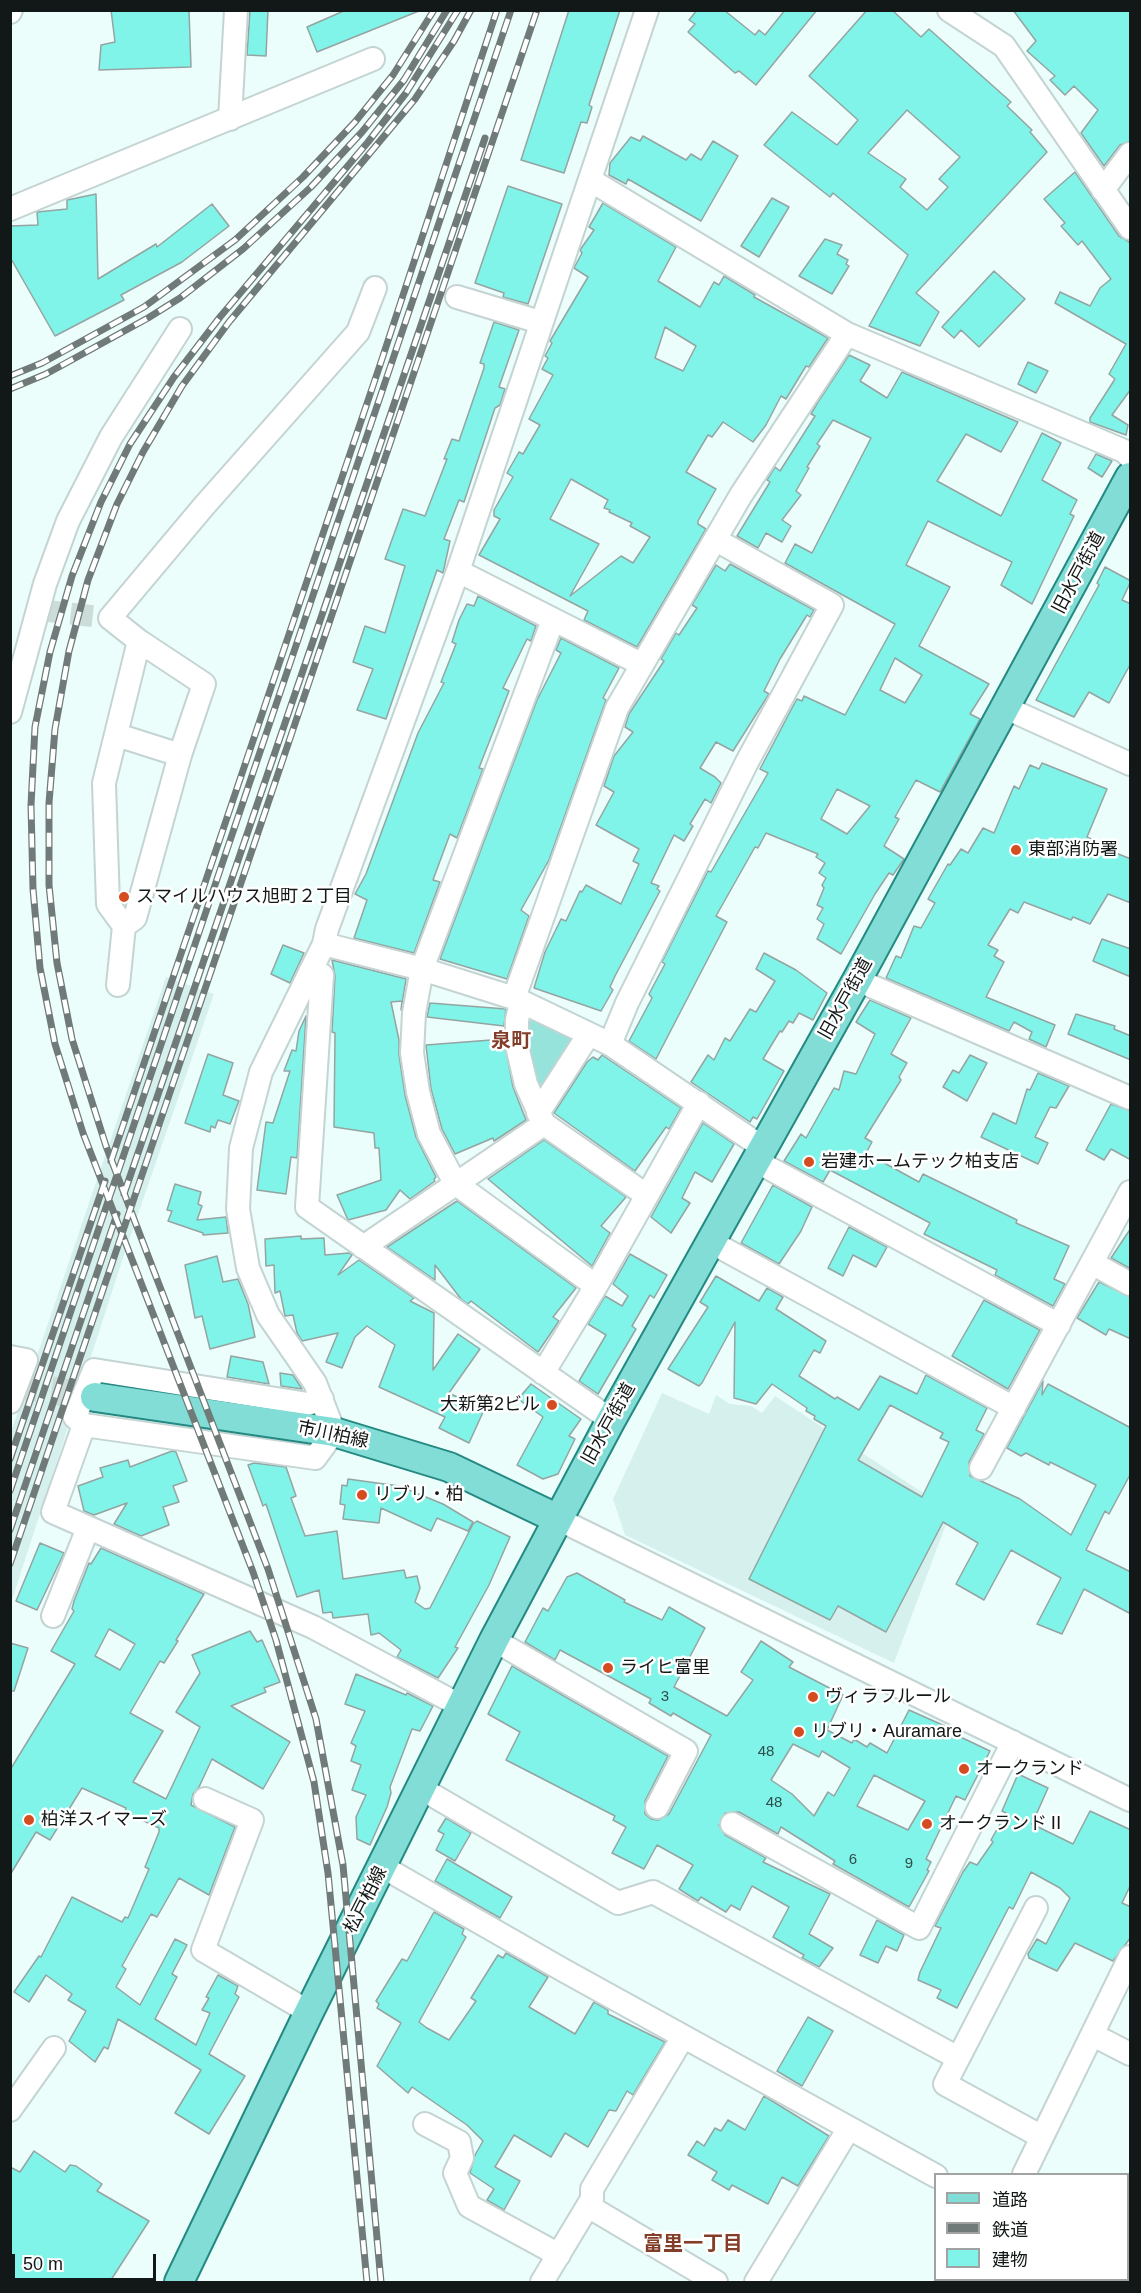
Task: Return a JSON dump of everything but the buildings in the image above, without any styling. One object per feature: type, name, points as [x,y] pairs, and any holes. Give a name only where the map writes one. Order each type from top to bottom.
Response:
[{"type":"main road","name":"旧水戸街道","points":[[558,1519],[758,1154],[857,980],[1131,477]]},
{"type":"main road","name":"市川柏線","points":[[95,1397],[334,1432],[449,1467],[558,1519]]},
{"type":"main road","name":"松戸柏線","points":[[179,2283],[309,2012],[422,1789],[461,1706],[558,1519]]},
{"type":"street","points":[[230,120],[236,10]]},
{"type":"street","points":[[949,10],[1004,46],[1131,228]]},
{"type":"street","points":[[322,1399],[308,1404],[94,1370],[75,1417],[84,1425],[315,1458],[334,1432],[322,1399],[315,1383],[268,1315],[248,1268],[238,1209],[241,1148],[261,1072],[324,944],[327,928],[458,570],[540,322],[652,12]]},
{"type":"street","points":[[10,209],[373,59]]},
{"type":"street","points":[[1103,190],[1131,154]]},
{"type":"street","points":[[590,180],[847,333],[1114,447],[1131,457]]},
{"type":"street","points":[[124,926],[135,918],[180,755],[204,684],[139,641],[110,618],[204,506],[358,332],[375,288]]},
{"type":"street","points":[[457,297],[540,322]]},
{"type":"street","points":[[10,712],[45,584],[68,521],[111,437],[180,329]]},
{"type":"street","points":[[646,1194],[541,1119],[526,1084],[517,1046],[518,1000],[617,708],[741,495],[847,333]]},
{"type":"street","points":[[610,1044],[627,1003],[736,782],[832,605],[716,540]]},
{"type":"street","points":[[458,570],[641,664]]},
{"type":"street","points":[[553,620],[422,969],[412,1026],[412,1053],[418,1092],[429,1134],[455,1183],[596,1286]]},
{"type":"street","points":[[118,985],[124,926],[108,904],[104,783],[139,641]]},
{"type":"street","points":[[1006,708],[1131,764]]},
{"type":"street","points":[[117,735],[180,755]]},
{"type":"street","points":[[324,944],[422,969],[518,1000],[610,1044],[699,1103],[758,1154],[1059,1325]]},
{"type":"street","points":[[310,972],[322,975],[307,1207],[611,1420]]},
{"type":"street","points":[[857,980],[1131,1098]]},
{"type":"street","points":[[363,1247],[541,1119],[589,1034]]},
{"type":"street","points":[[543,1373],[596,1286],[699,1103]]},
{"type":"street","points":[[981,1468],[1131,1192]]},
{"type":"street","points":[[711,1242],[1014,1408]]},
{"type":"street","points":[[1092,1263],[1131,1284]]},
{"type":"street","points":[[10,1357],[26,1360],[10,1402]]},
{"type":"street","points":[[84,1425],[54,1512],[313,1626],[461,1706]]},
{"type":"street","points":[[558,1519],[1131,1800]]},
{"type":"street","points":[[53,1616],[88,1528]]},
{"type":"street","points":[[494,1641],[686,1751],[657,1807]]},
{"type":"street","points":[[732,1824],[919,1928],[1012,1742]]},
{"type":"street","points":[[422,1789],[618,1903],[653,1892],[958,2058]]},
{"type":"street","points":[[205,1799],[252,1820],[203,1950],[309,2012]]},
{"type":"street","points":[[383,1867],[683,2037],[934,2175]]},
{"type":"street","points":[[1036,1908],[945,2084],[1042,2138]]},
{"type":"street","points":[[1025,2173],[1131,1957]]},
{"type":"street","points":[[1093,2035],[1131,2054]]},
{"type":"street","points":[[542,2283],[592,2199],[592,2189],[683,2037]]},
{"type":"street","points":[[10,2110],[54,2048]]},
{"type":"street","points":[[425,2124],[459,2142],[462,2157],[455,2173],[469,2205],[559,2255]]},
{"type":"street","points":[[756,2283],[849,2128]]},
{"type":"street","points":[[588,2206],[716,2283]]},
{"type":"shaded area","points":[[166,977],[214,994],[123,1258],[11,1603],[11,1432]]},
{"type":"shaded area","points":[[535,1020],[573,1037],[574,1047],[550,1087],[535,1090],[526,1065],[528,1021]]},
{"type":"shaded area","points":[[662,1393],[709,1414],[716,1395],[730,1404],[751,1406],[762,1413],[775,1396],[951,1511],[894,1663],[625,1535],[613,1499]]},
{"type":"tunnel","points":[[38,610],[110,618]]},
{"type":"tunnel","points":[[10,1384],[95,1397]]},
{"type":"railway","points":[[10,376],[42,363],[144,307],[235,240],[303,177],[355,122],[393,75],[434,10]]},
{"type":"railway","points":[[10,389],[46,374],[148,318],[180,298],[243,249],[311,187],[362,132],[404,80],[447,10]]},
{"type":"railway","points":[[367,2282],[328,1873],[314,1782],[276,1640],[253,1572],[83,1133],[55,1044],[40,968],[33,889],[31,805],[35,727],[50,652],[72,576],[101,502],[130,444],[174,377],[220,317],[368,142],[406,93],[458,10]]},
{"type":"railway","points":[[381,2282],[343,1865],[316,1719],[268,1569],[106,1146],[72,1039],[57,963],[49,885],[49,803],[55,729],[69,651],[88,580],[117,504],[143,452],[182,386],[229,322],[415,99],[454,41],[471,10]]},
{"type":"railway","points":[[111,1161],[381,362],[497,10]]},
{"type":"railway","points":[[10,1491],[511,10]]},
{"type":"railway","points":[[10,1564],[537,10]]},
{"type":"railway","points":[[124,1194],[485,138]]},
{"type":"railway","points":[[10,1459],[105,1181]]},
{"type":"railway","points":[[10,1530],[117,1214]]},
{"type":"place","name":"東部消防署","points":[[1016,850]]},
{"type":"place","name":"スマイルハウス旭町２丁目","points":[[124,897]]},
{"type":"place","name":"岩建ホームテック柏支店","points":[[809,1162]]},
{"type":"place","name":"大新第2ビル","points":[[552,1405]]},
{"type":"place","name":"リブリ・柏","points":[[362,1495]]},
{"type":"place","name":"ライヒ富里","points":[[608,1668]]},
{"type":"place","name":"ヴィラフルール","points":[[813,1697]]},
{"type":"place","name":"リブリ・Auramare","points":[[799,1732]]},
{"type":"place","name":"オークランド","points":[[964,1769]]},
{"type":"place","name":"柏洋スイマーズ","points":[[29,1820]]},
{"type":"place","name":"オークランドⅡ","points":[[927,1824]]},
{"type":"district","name":"泉町","points":[[511,1041]]},
{"type":"district","name":"富里一丁目","points":[[693,2244]]}]
